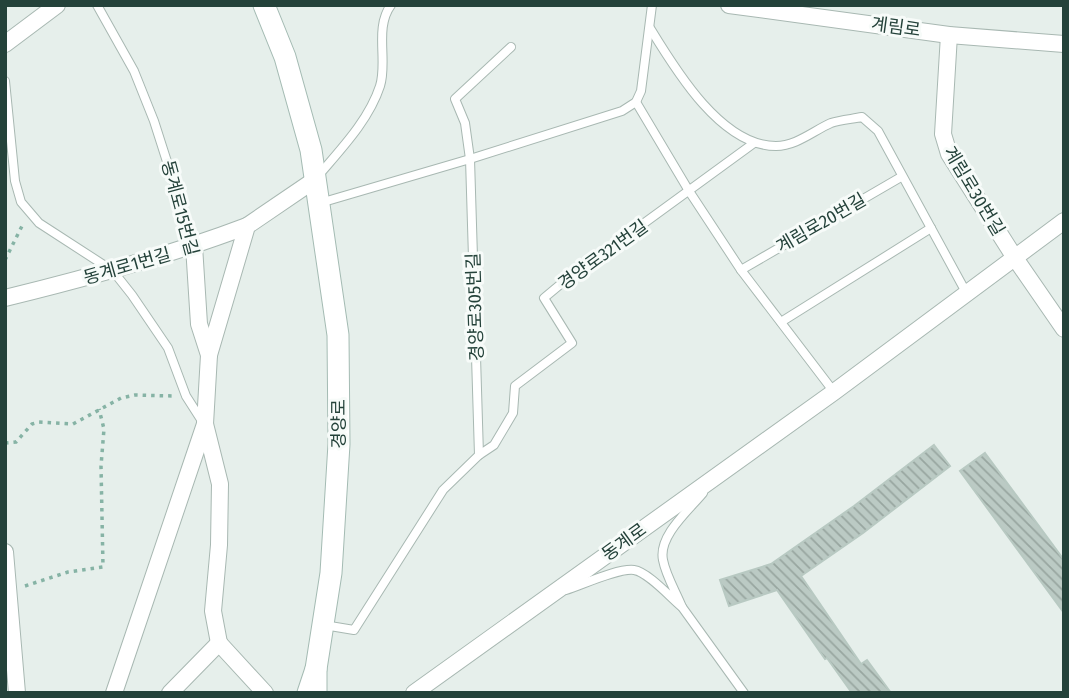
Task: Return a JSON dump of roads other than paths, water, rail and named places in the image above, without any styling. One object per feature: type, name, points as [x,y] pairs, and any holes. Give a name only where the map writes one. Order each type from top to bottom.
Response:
[{"type":"street","points":[[5,44],[57,5]]},
{"type":"street","name":"경양로","points":[[264,5],[285,57],[301,110],[316,178],[338,335],[339,444],[331,573],[316,669]]},
{"type":"street","name":"계림로","points":[[729,5],[949,35],[1064,44]]},
{"type":"street","name":"계림로30번길","points":[[949,35],[943,134],[946,147],[1015,258],[1064,329]]},
{"type":"street","name":"동계로1번길","points":[[5,298],[113,271],[247,226],[316,178]]},
{"type":"street","name":"동계로","points":[[414,693],[834,392],[1064,221]]},
{"type":"street","points":[[209,355],[247,226]]},
{"type":"street","name":"동계로15번길","points":[[114,693],[205,424],[209,355],[199,324],[194,246]]},
{"type":"street","name":"동계로15번길","points":[[205,424],[220,484],[219,545],[213,611],[219,643]]},
{"type":"street","points":[[5,552],[17,693]]},
{"type":"street","points":[[170,693],[219,643],[265,693]]},
{"type":"street","points":[[308,693],[316,669]]},
{"type":"street","points":[[316,669],[316,693]]},
{"type":"lane","name":"동계로15번길","points":[[97,5],[134,71],[154,121],[194,246]]},
{"type":"lane","points":[[316,178],[371,108],[381,83],[382,38],[391,5]]},
{"type":"lane","points":[[320,203],[622,111],[636,102],[641,91],[652,5]]},
{"type":"lane","points":[[650,28],[677,70],[704,103],[730,130],[754,143],[777,146],[793,143],[833,122],[862,117],[878,131],[967,294]]},
{"type":"lane","name":"경양로305번길","points":[[479,455],[470,159],[465,123],[455,99],[511,47]]},
{"type":"lane","name":"동계로15번길","points":[[5,81],[15,181],[21,202],[39,223],[113,271],[168,348],[186,396],[205,424]]},
{"type":"lane","points":[[636,102],[689,191],[741,270],[834,392]]},
{"type":"lane","name":"경양로321번길","points":[[324,625],[354,630],[443,490],[494,444],[513,413],[515,386],[572,343],[544,299],[754,143]]},
{"type":"lane","name":"계림로20번길","points":[[741,270],[901,177]]},
{"type":"lane","points":[[781,323],[931,228]]},
{"type":"lane","points":[[682,607],[663,561],[663,552],[671,532],[717,476]]},
{"type":"lane","points":[[550,596],[618,573],[634,570],[644,574],[682,607],[744,693]]}]
